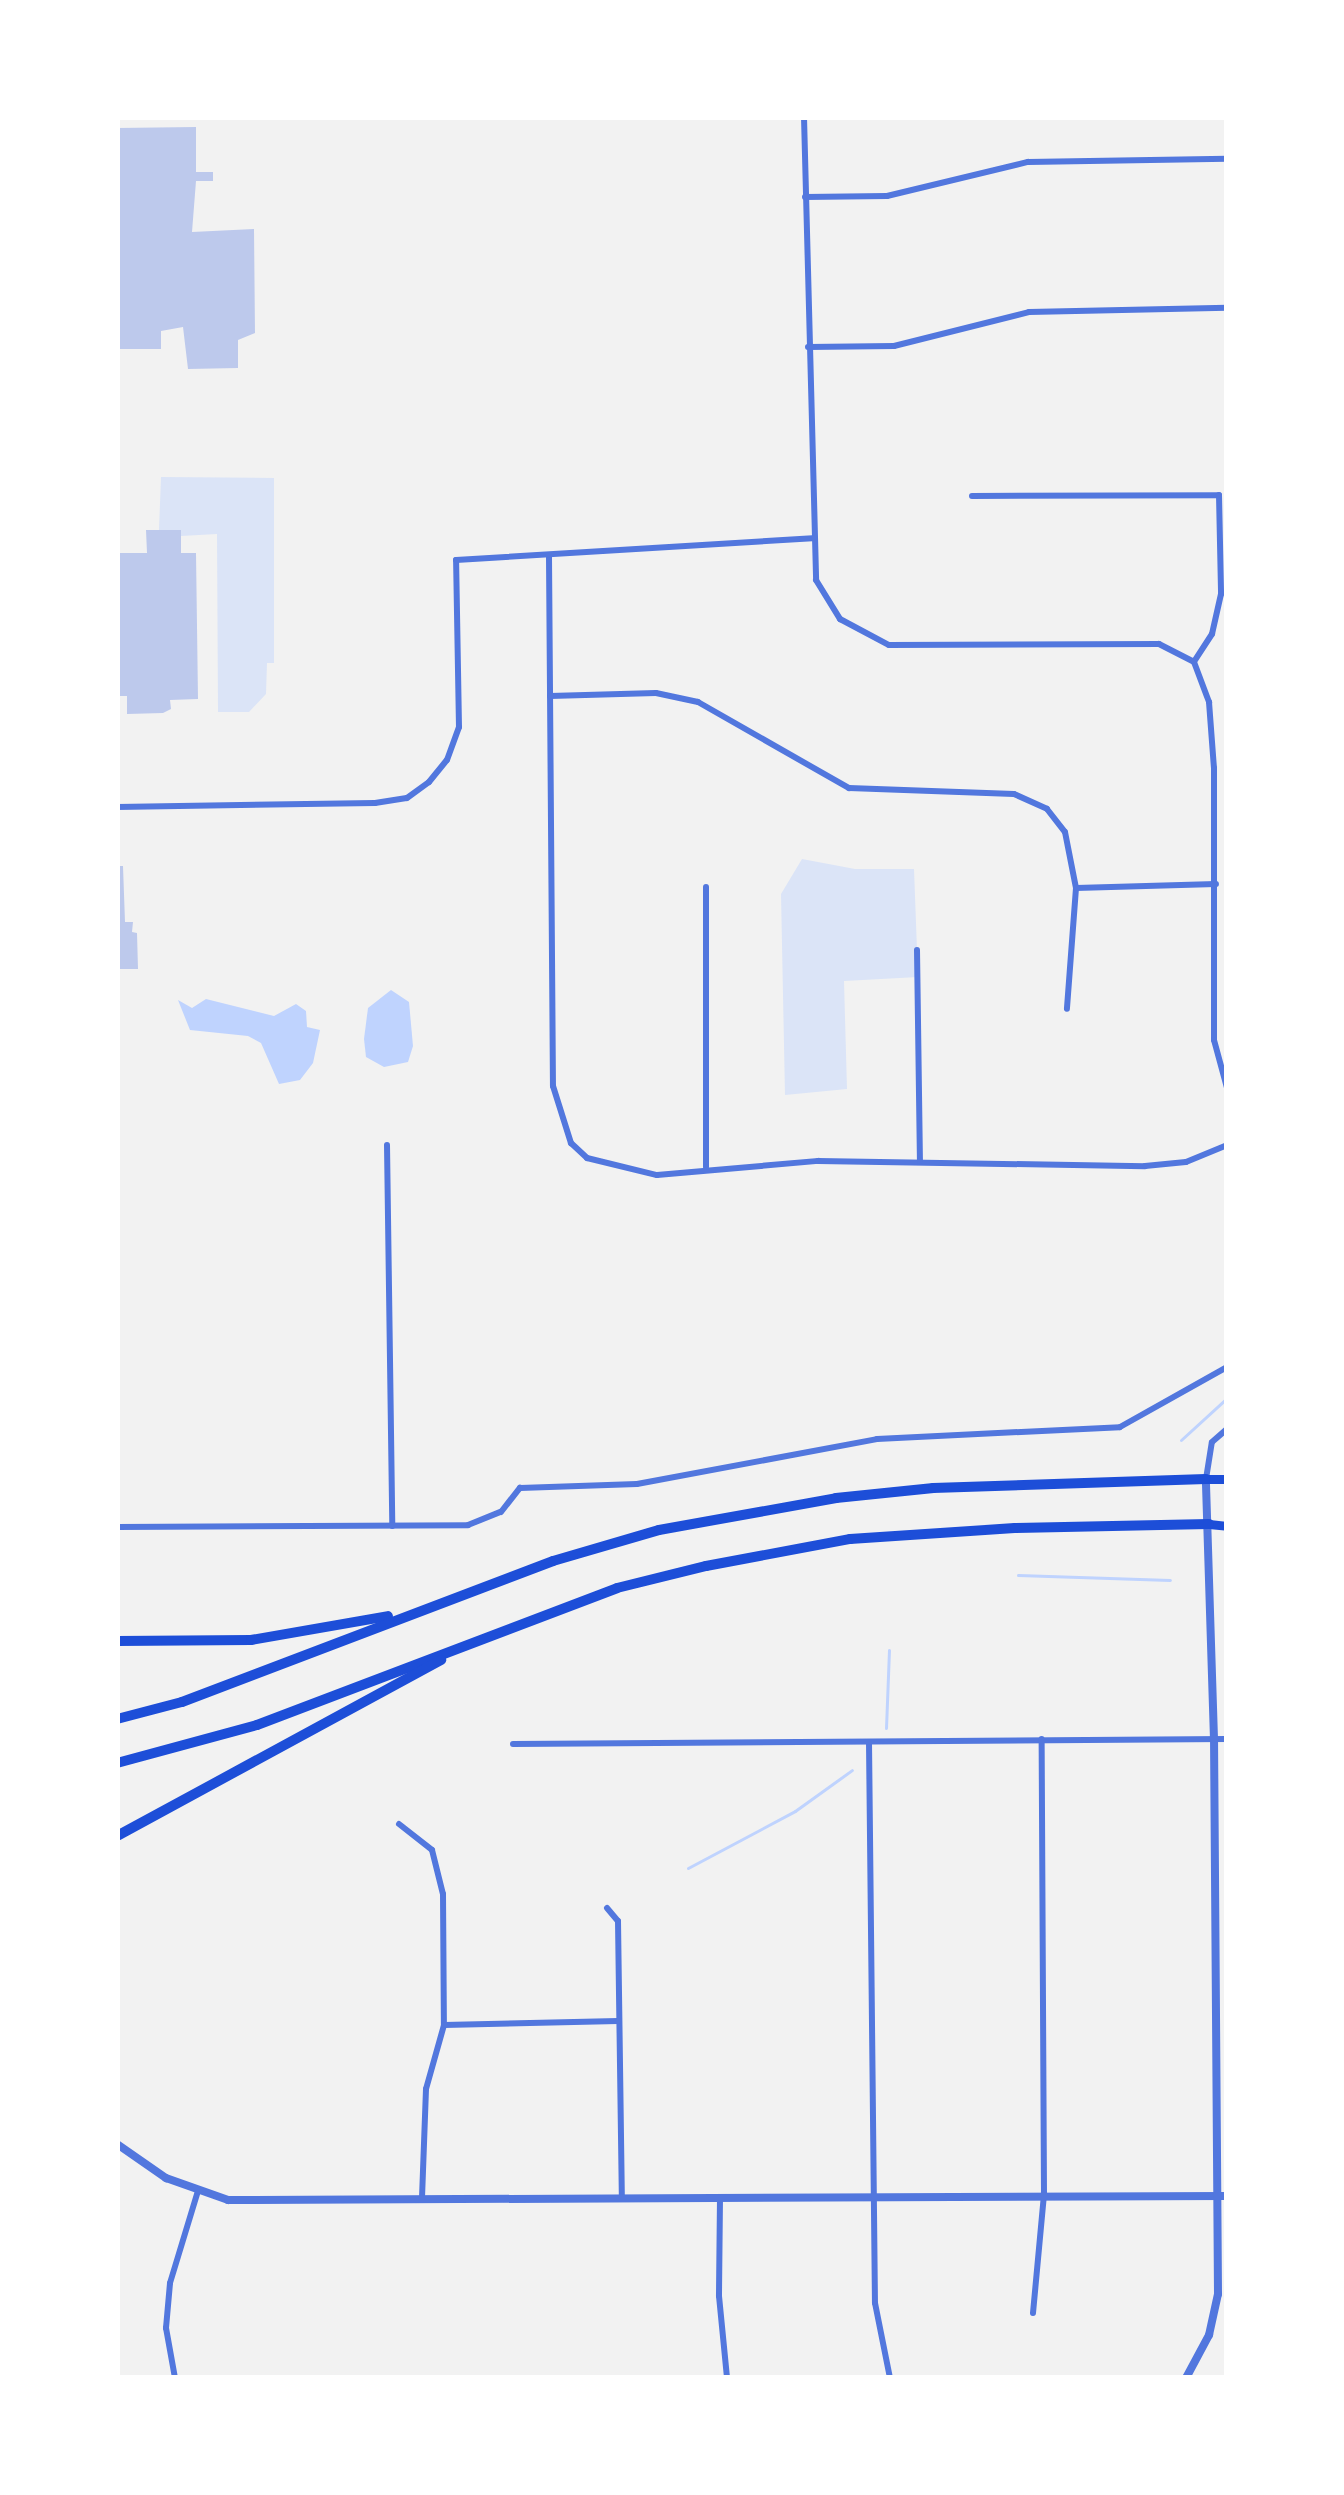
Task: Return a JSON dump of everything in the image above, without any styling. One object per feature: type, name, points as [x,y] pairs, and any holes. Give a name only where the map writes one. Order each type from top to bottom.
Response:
[{"type":"highway","points":[[117,1719],[182,1702],[553,1561],[746,1512],[933,1488],[1206,1479]]},
{"type":"highway","points":[[117,1763],[257,1724],[617,1588],[850,1539],[1015,1528],[1208,1524]]},
{"type":"highway","points":[[117,1641],[251,1640],[427,1608]]},
{"type":"highway","points":[[117,1836],[496,1632]]},
{"type":"main road","points":[[1206,1479],[1227,1479]]},
{"type":"main road","points":[[1208,1524],[1227,1526]]},
{"type":"street","points":[[804,117],[816,580],[840,619],[889,645],[1159,644],[1194,662],[1209,702],[1216,884],[1214,1040],[1227,1088]]},
{"type":"street","points":[[805,197],[887,196],[1028,162],[1227,159]]},
{"type":"street","points":[[808,347],[894,346],[1029,312],[1227,308]]},
{"type":"street","points":[[972,496],[1220,495],[1221,594],[1212,634],[1194,662]]},
{"type":"street","points":[[117,807],[407,798],[447,760],[459,727],[456,560],[812,538]]},
{"type":"street","points":[[549,557],[553,1085],[571,1143],[602,1162],[657,1175],[706,1168],[920,1161],[1145,1166],[1186,1162],[1227,1144]]},
{"type":"street","points":[[550,696],[656,694],[698,702],[849,788],[1027,797],[1057,817],[1065,832],[1076,888],[1067,1009]]},
{"type":"street","points":[[1076,888],[1216,884]]},
{"type":"street","points":[[706,887],[706,1168]]},
{"type":"street","points":[[917,950],[920,1161]]},
{"type":"street","points":[[387,1145],[392,1526]]},
{"type":"street","points":[[117,1527],[468,1525],[501,1512],[520,1488],[637,1484],[877,1439],[1120,1427],[1227,1366]]},
{"type":"street","points":[[1186,2378],[1209,2335],[1218,2294],[1222,2196],[1206,1479],[1212,1442],[1227,1429]]},
{"type":"street","points":[[1033,2313],[1044,2194],[1042,1739]]},
{"type":"street","points":[[513,1744],[1227,1739]]},
{"type":"street","points":[[869,1742],[875,2303],[890,2378]]},
{"type":"street","points":[[399,1824],[431,1850],[443,1894],[444,2024],[426,2089],[422,2200]]},
{"type":"street","points":[[607,1909],[618,1921],[622,2197]]},
{"type":"street","points":[[444,2024],[618,2021]]},
{"type":"street","points":[[117,2144],[166,2178],[228,2200],[1222,2196]]},
{"type":"street","points":[[175,2378],[166,2328],[170,2283],[198,2191]]},
{"type":"street","points":[[720,2198],[727,2378]]},
{"type":"shaded area","points":[[161,477],[274,478],[274,663],[267,663],[266,694],[249,712],[218,712],[217,534],[181,536],[181,530],[159,530]]},
{"type":"shaded area","points":[[802,859],[855,869],[914,869],[918,977],[844,981],[847,1089],[785,1095],[781,894]]},
{"type":"water","points":[[391,990],[409,1002],[413,1046],[408,1062],[384,1067],[366,1057],[364,1039],[368,1008]]},
{"type":"water","points":[[206,999],[274,1016],[296,1004],[306,1011],[307,1027],[320,1030],[313,1063],[300,1080],[279,1084],[261,1043],[248,1036],[190,1030],[178,1000],[192,1008]]},
{"type":"building","points":[[196,127],[196,172],[213,172],[213,181],[196,181],[192,232],[254,229],[255,333],[238,340],[238,368],[188,369],[183,327],[161,331],[161,349],[117,349],[117,128]]},
{"type":"building","points":[[146,530],[181,530],[181,553],[196,553],[198,699],[170,700],[171,709],[163,713],[127,714],[127,696],[117,696],[117,553],[147,553]]},
{"type":"building","points":[[117,866],[123,866],[125,922],[133,922],[132,932],[137,933],[138,969],[117,969]]},
{"type":"waterway","points":[[1181,1440],[1227,1398]]},
{"type":"waterway","points":[[1018,1575],[1170,1580]]},
{"type":"waterway","points":[[886,1728],[889,1650]]},
{"type":"waterway","points":[[688,1868],[795,1811],[852,1770]]}]
